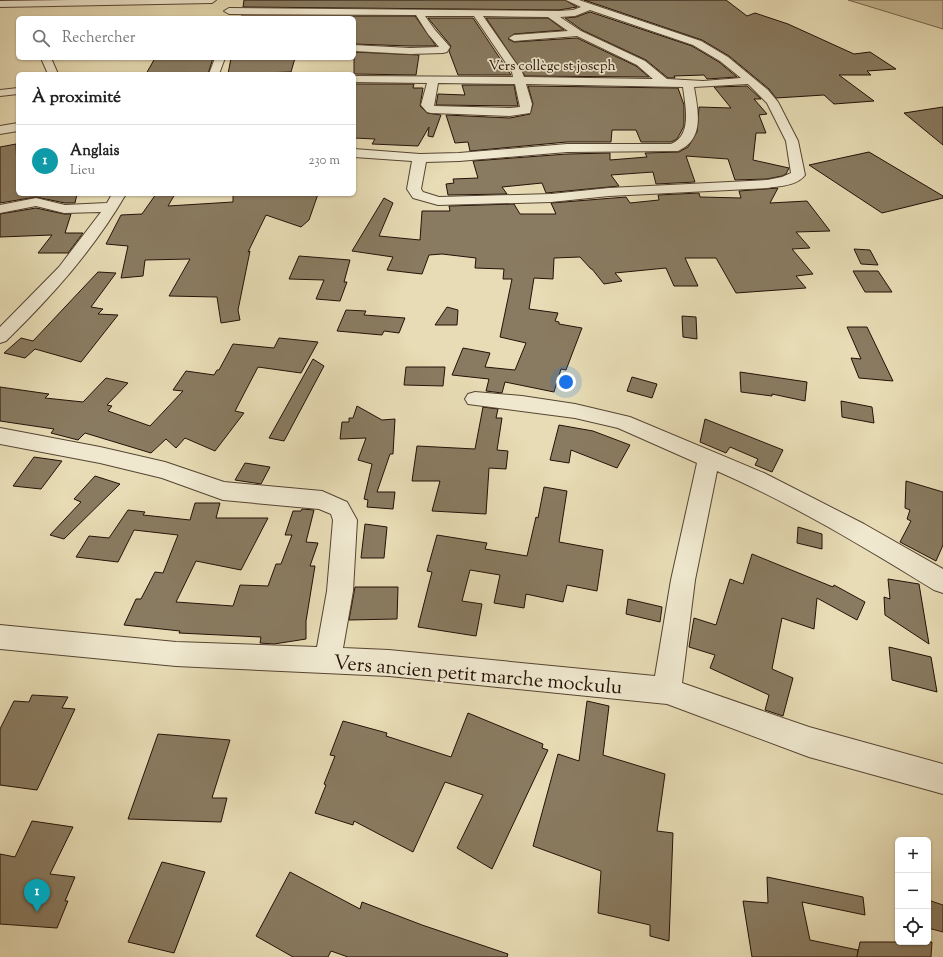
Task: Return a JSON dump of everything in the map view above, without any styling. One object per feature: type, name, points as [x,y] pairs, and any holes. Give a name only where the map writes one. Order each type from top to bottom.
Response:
[{"type":"street","points":[[0,4],[212,0]]},
{"type":"street","points":[[230,0],[229,14],[419,13],[455,8],[477,14],[550,14],[576,13],[589,7]]},
{"type":"street","points":[[420,158],[414,189],[418,195],[438,201],[551,198],[609,192],[760,185],[793,178],[798,175],[792,141],[772,102],[764,92],[714,52],[698,43],[570,0]]},
{"type":"street","points":[[92,10],[105,2]]},
{"type":"street","points":[[356,48],[410,51],[443,50],[445,47],[431,32],[419,13]]},
{"type":"street","points":[[433,79],[427,105],[431,109],[520,112],[527,109],[519,80],[512,64],[477,14]]},
{"type":"street","points":[[550,14],[578,33],[641,63],[663,82]]},
{"type":"street","points":[[514,38],[578,33]]},
{"type":"street","points":[[47,60],[52,72]]},
{"type":"street","points":[[215,72],[220,60]]},
{"type":"street","name":"Vers collège st joseph","points":[[356,79],[663,82],[688,84],[733,84],[749,81]]},
{"type":"street","points":[[356,153],[420,158],[460,157],[568,148],[679,147],[686,140],[693,122],[688,84]]},
{"type":"street","points":[[0,93],[16,91]]},
{"type":"street","points":[[0,130],[16,127]]},
{"type":"street","points":[[0,209],[36,202],[46,203],[64,209],[116,200]]},
{"type":"street","points":[[0,337],[51,288],[73,264],[116,200]]},
{"type":"street","points":[[475,399],[522,403],[575,411],[623,422],[756,479],[856,531],[943,582]]},
{"type":"street","points":[[0,436],[100,455],[165,470],[223,491],[322,500],[339,508],[345,520],[340,591],[328,660]]},
{"type":"street","points":[[667,692],[684,580],[709,459]]},
{"type":"street","name":"Vers ancien petit marche mockulu","points":[[0,637],[176,654],[389,663],[667,692],[809,742],[943,779]]},
{"type":"shaded area","points":[[848,0],[943,0],[943,29]]},
{"type":"building","points":[[244,0],[565,0],[577,7],[559,10],[243,7]]},
{"type":"building","points":[[584,0],[726,0],[747,16],[755,13],[788,24],[854,54],[870,52],[896,69],[867,71],[871,75],[839,75],[874,101],[834,104],[824,95],[776,98],[769,89],[729,56],[702,40]]},
{"type":"building","points":[[590,12],[692,46],[719,62],[737,77],[707,79],[704,75],[674,76],[675,78],[668,78],[646,60],[582,30],[565,18],[576,17]]},
{"type":"building","points":[[356,16],[415,16],[436,46],[356,44]]},
{"type":"building","points":[[428,18],[473,18],[511,75],[458,75],[449,51],[451,46]]},
{"type":"building","points":[[486,18],[548,18],[564,30],[514,34],[508,39],[514,42],[577,38],[636,66],[649,77],[525,76]]},
{"type":"building","points":[[356,52],[419,55],[416,75],[356,74],[356,72],[354,72]]},
{"type":"building","points":[[154,60],[212,60],[209,72],[147,72]]},
{"type":"building","points":[[231,60],[294,60],[291,72],[228,72]]},
{"type":"building","points":[[356,84],[414,84],[413,88],[423,88],[420,106],[427,113],[441,115],[433,137],[428,136],[429,127],[418,146],[372,144],[375,139],[356,138]]},
{"type":"building","points":[[462,85],[514,85],[518,106],[436,105],[438,94],[465,95]]},
{"type":"building","points":[[528,86],[678,88],[684,105],[684,126],[677,139],[671,142],[641,142],[636,130],[612,130],[611,142],[567,142],[470,151],[468,142],[455,143],[446,115],[510,118],[530,114],[533,104]]},
{"type":"building","points":[[747,86],[761,99],[754,99],[767,114],[759,115],[766,133],[756,133],[753,160],[789,168],[786,174],[782,176],[767,179],[735,180],[728,159],[686,156],[695,182],[656,184],[653,172],[611,175],[619,186],[546,193],[542,183],[502,187],[507,194],[448,195],[446,184],[454,183],[453,179],[478,178],[473,161],[567,154],[610,153],[610,160],[647,157],[645,153],[679,152],[688,147],[697,132],[699,107],[731,108],[714,87]]},
{"type":"building","points":[[943,107],[943,145],[904,113]]},
{"type":"building","points":[[16,144],[16,196],[77,196],[75,203],[65,203],[36,197],[0,203],[0,147]]},
{"type":"building","points":[[869,152],[943,196],[943,198],[882,213],[809,165]]},
{"type":"building","points":[[778,188],[770,203],[807,201],[830,231],[796,232],[810,248],[792,249],[813,274],[796,276],[806,288],[736,293],[716,258],[685,258],[698,286],[674,286],[666,268],[615,273],[622,281],[604,284],[580,257],[554,258],[553,279],[534,278],[529,309],[558,313],[555,321],[559,322],[559,324],[582,328],[566,370],[561,369],[554,392],[505,382],[502,393],[486,391],[489,379],[452,375],[463,348],[490,353],[485,367],[515,370],[526,343],[500,337],[512,279],[503,279],[504,269],[475,268],[476,258],[442,254],[429,255],[422,274],[387,270],[393,257],[352,251],[384,198],[393,203],[379,236],[420,240],[422,211],[450,211],[449,206],[514,204],[520,214],[556,214],[551,203],[626,197],[630,203],[659,200],[658,195],[699,193],[700,197],[741,198],[739,191]]},
{"type":"building","points":[[155,196],[174,196],[168,206],[233,202],[233,196],[317,196],[309,220],[301,227],[266,215],[248,252],[250,251],[238,310],[240,320],[221,323],[217,297],[169,296],[190,259],[145,260],[143,276],[121,278],[128,246],[106,244],[121,215],[142,214]]},
{"type":"building","points":[[36,208],[71,214],[65,233],[83,233],[68,253],[38,253],[52,235],[0,237],[0,214]]},
{"type":"building","points":[[854,249],[870,250],[878,265],[861,264]]},
{"type":"building","points":[[299,256],[350,260],[344,282],[347,282],[340,301],[316,299],[324,280],[289,279]]},
{"type":"building","points":[[853,271],[878,271],[892,292],[865,292]]},
{"type":"building","points":[[98,272],[116,273],[91,307],[103,309],[98,314],[118,315],[81,362],[35,349],[25,358],[4,353],[21,338],[33,341]]},
{"type":"building","points":[[447,307],[458,310],[457,325],[435,325]]},
{"type":"building","points":[[346,310],[366,311],[364,315],[405,318],[399,333],[384,331],[382,335],[337,331]]},
{"type":"building","points":[[682,316],[696,317],[697,339],[683,337]]},
{"type":"building","points":[[847,327],[867,327],[893,381],[859,378],[851,358],[861,359]]},
{"type":"building","points":[[279,338],[318,342],[301,373],[258,367],[235,411],[244,413],[215,451],[185,438],[176,448],[166,439],[151,453],[85,433],[78,440],[51,433],[54,429],[0,421],[0,387],[49,394],[45,398],[83,402],[106,378],[128,383],[107,405],[112,406],[108,411],[150,426],[183,391],[173,390],[186,371],[214,375],[217,370],[219,370],[233,344],[274,348]]},
{"type":"building","points":[[313,359],[324,366],[284,441],[269,438]]},
{"type":"building","points":[[406,367],[445,367],[443,386],[404,385]]},
{"type":"building","points":[[740,372],[807,382],[805,401],[772,394],[772,396],[741,392]]},
{"type":"building","points":[[632,377],[657,384],[652,398],[627,391]]},
{"type":"building","points":[[841,401],[872,407],[874,423],[842,417]]},
{"type":"building","points":[[357,406],[382,420],[395,419],[393,454],[390,454],[377,492],[395,492],[393,509],[367,507],[368,500],[364,499],[372,464],[358,460],[366,438],[340,439],[342,422],[349,422],[349,418],[353,418]]},
{"type":"building","points":[[483,407],[498,409],[496,418],[502,418],[497,450],[508,451],[506,469],[489,468],[486,514],[432,511],[440,481],[412,481],[417,446],[475,449]]},
{"type":"building","points":[[705,419],[783,450],[772,472],[755,465],[758,459],[730,447],[726,453],[700,442]]},
{"type":"building","points":[[559,425],[593,431],[630,445],[617,468],[571,450],[569,463],[550,460]]},
{"type":"building","points":[[34,457],[62,461],[41,489],[13,486]]},
{"type":"building","points":[[245,463],[270,467],[261,484],[235,480]]},
{"type":"building","points":[[95,476],[120,484],[64,539],[50,535],[81,502],[74,499]]},
{"type":"building","points":[[906,481],[943,492],[943,545],[936,561],[900,542],[911,521],[907,519],[910,510],[905,508]]},
{"type":"building","points":[[544,487],[567,491],[559,542],[603,550],[597,591],[567,585],[563,602],[526,594],[524,608],[494,603],[500,575],[470,570],[462,601],[482,604],[476,636],[418,627],[432,572],[427,571],[437,535],[487,543],[485,549],[527,556],[536,517],[538,518]]},
{"type":"building","points":[[195,503],[220,503],[216,518],[268,518],[241,570],[196,561],[176,602],[233,606],[240,585],[268,586],[276,564],[281,564],[292,535],[285,535],[293,511],[301,511],[302,509],[314,510],[306,542],[318,543],[310,566],[315,566],[306,621],[306,639],[274,644],[260,643],[261,637],[179,633],[180,631],[124,625],[136,599],[141,599],[155,572],[163,573],[178,535],[134,530],[118,562],[76,557],[89,536],[109,538],[128,510],[145,512],[143,515],[190,520]]},
{"type":"building","points":[[365,524],[387,527],[384,558],[361,558]]},
{"type":"building","points":[[798,527],[822,534],[822,549],[797,543]]},
{"type":"building","points":[[752,554],[833,587],[834,585],[865,602],[857,620],[817,598],[814,629],[782,618],[772,669],[793,678],[783,716],[765,710],[769,695],[710,668],[715,655],[689,647],[694,618],[716,625],[730,579],[743,584]]},
{"type":"building","points":[[888,579],[919,584],[929,644],[885,615],[884,597],[890,599]]},
{"type":"building","points":[[355,587],[398,587],[397,619],[349,620]]},
{"type":"building","points":[[628,599],[662,607],[660,622],[626,614]]},
{"type":"building","points":[[889,647],[931,657],[937,692],[892,680]]},
{"type":"building","points":[[32,695],[68,697],[62,708],[75,709],[37,790],[0,785],[0,729],[14,701],[29,702]]},
{"type":"building","points":[[587,701],[609,706],[603,755],[665,774],[657,831],[673,833],[669,941],[650,936],[650,925],[598,913],[601,871],[533,846],[558,754],[579,761]]},
{"type":"building","points":[[468,713],[543,744],[542,748],[548,750],[492,869],[457,848],[483,795],[445,782],[413,852],[354,821],[353,825],[315,813],[335,756],[330,755],[343,721],[387,733],[386,736],[451,757]]},
{"type":"building","points":[[158,734],[230,740],[212,798],[227,798],[221,822],[128,819]]},
{"type":"building","points":[[32,821],[73,827],[50,874],[75,877],[65,901],[68,901],[57,928],[0,924],[0,854],[15,857]]},
{"type":"building","points":[[162,862],[205,872],[174,953],[128,942]]},
{"type":"building","points":[[290,872],[360,909],[362,902],[422,925],[508,954],[507,957],[348,957],[331,951],[328,957],[293,957],[256,936]]},
{"type":"building","points":[[767,877],[863,897],[865,915],[802,902],[810,940],[858,950],[857,957],[752,957],[743,901],[768,903]]},
{"type":"building","points":[[931,901],[943,905],[943,932],[931,929]]},
{"type":"building","points":[[860,942],[895,942],[895,945],[931,945],[932,942],[931,957],[857,957]]},
{"type":"place","name":"Anglais","points":[[37,912]]}]
